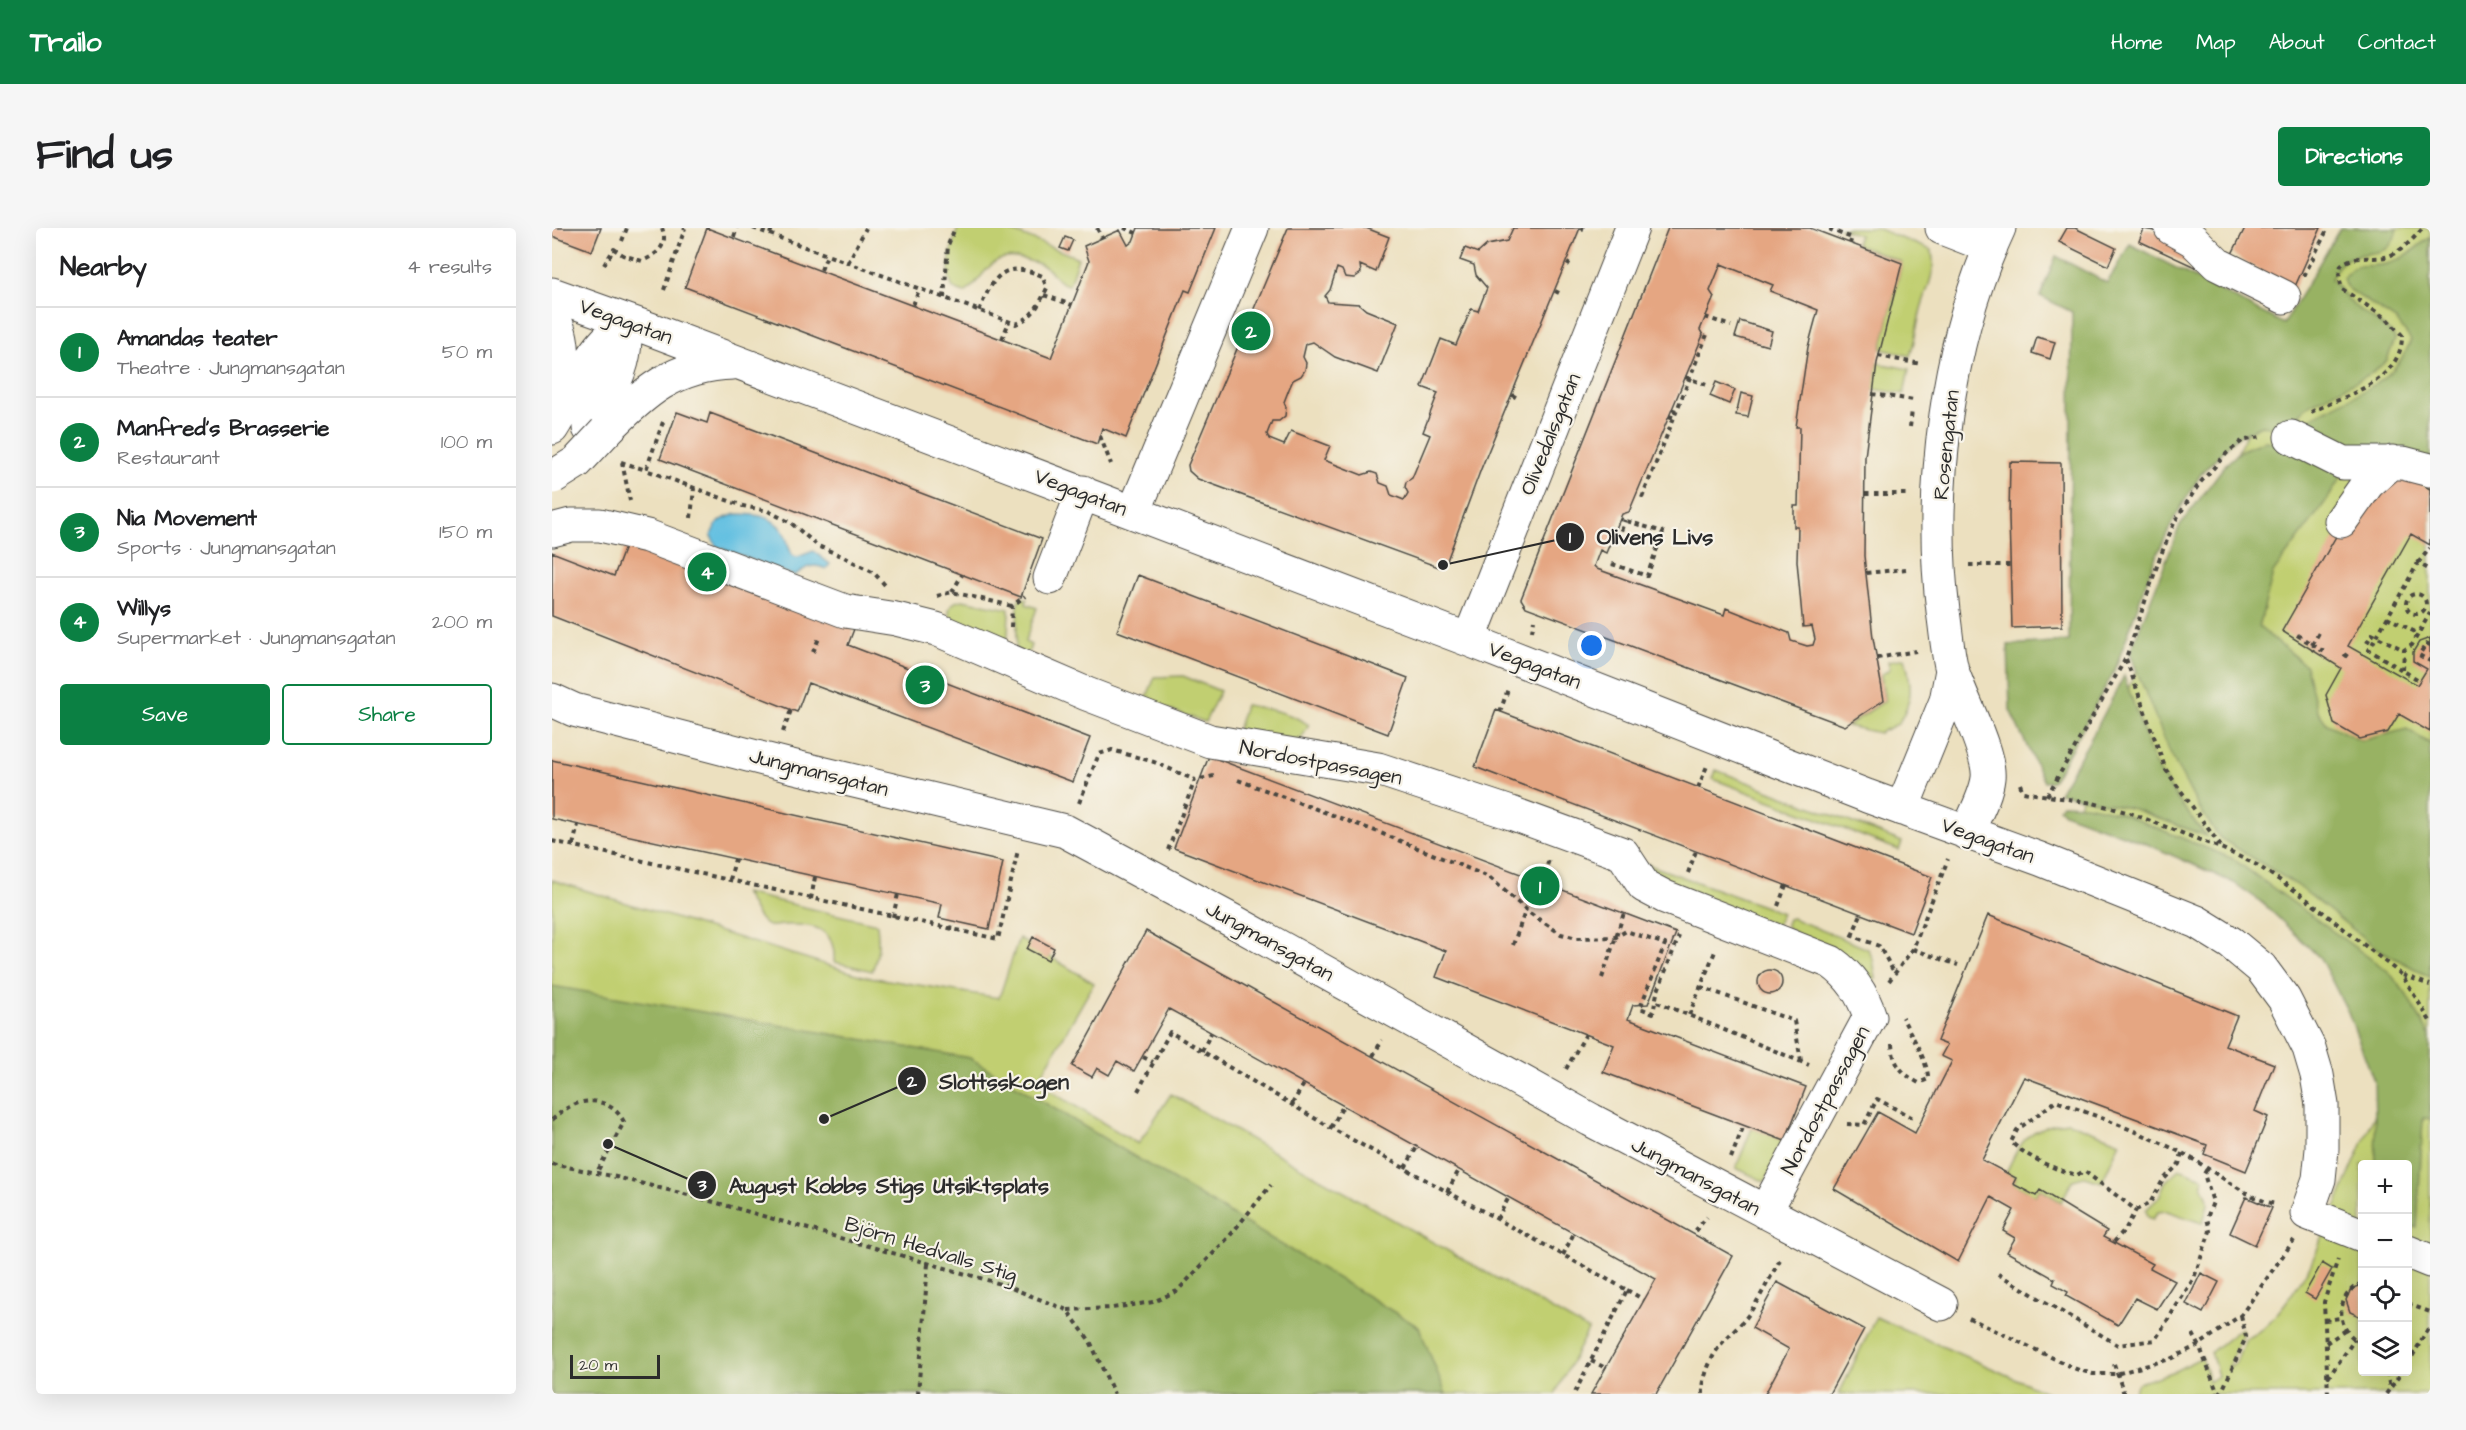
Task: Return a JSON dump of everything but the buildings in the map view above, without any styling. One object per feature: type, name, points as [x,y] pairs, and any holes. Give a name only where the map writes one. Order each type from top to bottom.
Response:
[{"type":"street","points":[[1134,512],[1252,228]]},
{"type":"street","name":"Olivedalsgatan","points":[[1469,639],[1632,228]]},
{"type":"street","points":[[1942,228],[1995,238]]},
{"type":"street","points":[[2171,228],[2207,238],[2217,264],[2284,297]]},
{"type":"street","name":"Rosengatan","points":[[1959,841],[1986,788],[1988,775],[1986,759],[1952,670],[1940,573],[1939,512],[1944,434],[1953,376],[1969,308],[1995,238]]},
{"type":"street","name":"Vegagatan","points":[[552,294],[628,325],[738,363],[1469,639],[1902,809],[1959,841],[2040,859],[2197,922],[2231,943],[2260,968],[2284,999],[2308,1048],[2317,1075],[2322,1105],[2322,1149],[2319,1179],[2294,1208]]},
{"type":"street","points":[[552,315],[559,333],[561,382],[572,423],[576,462],[552,478]]},
{"type":"street","points":[[572,423],[612,388],[619,369],[628,325]]},
{"type":"street","points":[[572,423],[633,403],[671,377],[712,364],[738,363]]},
{"type":"street","points":[[2291,437],[2343,463],[2392,462],[2430,470]]},
{"type":"street","points":[[2341,521],[2368,483],[2392,462]]},
{"type":"street","points":[[1050,578],[1083,492]]},
{"type":"street","name":"Nordostpassagen","points":[[552,530],[571,525],[600,525],[647,536],[845,611],[896,619],[936,629],[1087,694],[1210,741],[1378,769],[1511,813],[1623,854],[1644,886],[1689,891],[1727,921],[1831,962],[1844,971],[1865,999],[1870,1017],[1765,1212]]},
{"type":"street","name":"Rosengatan","points":[[1902,809],[1946,701],[1952,670]]},
{"type":"street","name":"Jungmansgatan","points":[[552,700],[574,710],[765,759],[1065,831],[1233,921],[1592,1120],[1941,1304]]},
{"type":"street","points":[[2294,1208],[2353,1231]]},
{"type":"street","points":[[2412,1254],[2430,1261]]},
{"type":"path","points":[[622,241],[627,228]]},
{"type":"path","points":[[604,265],[614,249],[623,255],[642,261],[657,254],[665,235],[662,228]]},
{"type":"path","points":[[664,290],[685,228]]},
{"type":"path","points":[[734,237],[737,228]]},
{"type":"path","points":[[753,228],[920,290],[1016,324],[1028,319],[1041,303],[1047,288],[1042,276],[1026,269],[1014,269],[997,276],[980,311]]},
{"type":"path","points":[[770,234],[772,228]]},
{"type":"path","points":[[848,263],[866,228]]},
{"type":"path","points":[[944,298],[948,245],[955,228]]},
{"type":"path","points":[[1097,228],[1102,238]]},
{"type":"path","points":[[1124,228],[1136,233]]},
{"type":"path","points":[[2284,297],[2293,296],[2297,290],[2328,228]]},
{"type":"path","points":[[2047,796],[2126,658],[2160,557],[2175,521],[2199,484],[2227,453],[2242,441],[2265,435],[2291,437],[2295,427],[2304,416],[2374,382],[2392,365],[2400,350],[2402,334],[2397,328],[2342,289],[2339,276],[2341,265],[2357,257],[2390,255],[2398,251],[2423,228]]},
{"type":"path","points":[[2319,231],[2325,234]]},
{"type":"path","points":[[1834,232],[1852,238],[1850,243]]},
{"type":"path","points":[[821,270],[827,255]]},
{"type":"path","points":[[913,305],[920,290]]},
{"type":"path","points":[[1044,295],[1072,305]]},
{"type":"path","points":[[1705,317],[1731,326]]},
{"type":"path","points":[[1002,339],[1009,322]]},
{"type":"path","points":[[1642,498],[1687,378],[1708,332]]},
{"type":"path","points":[[1878,356],[1921,364]]},
{"type":"path","points":[[1687,378],[1709,386]]},
{"type":"path","points":[[1872,394],[1914,400]]},
{"type":"path","points":[[1512,395],[1517,398]]},
{"type":"path","points":[[1669,416],[1671,417],[1673,410],[1676,411]]},
{"type":"path","points":[[666,415],[646,470],[743,506],[768,511],[791,523],[818,546],[874,573],[893,595],[896,619]]},
{"type":"path","points":[[1100,436],[1111,464]]},
{"type":"path","points":[[1864,494],[1906,494]]},
{"type":"path","points":[[1612,564],[1647,576],[1663,532],[1622,519],[1618,539]]},
{"type":"path","points":[[2417,679],[2369,650],[2418,563],[2430,548]]},
{"type":"path","points":[[1967,555],[1968,573]]},
{"type":"path","points":[[2418,563],[2430,570]]},
{"type":"path","points":[[1967,565],[2010,565]]},
{"type":"path","points":[[1866,573],[1906,569]]},
{"type":"path","points":[[952,592],[962,575]]},
{"type":"path","points":[[935,597],[952,592],[1012,606]]},
{"type":"path","points":[[2412,594],[2421,596],[2425,600],[2424,609],[2417,614],[2411,613],[2406,606],[2407,599],[2412,594]]},
{"type":"path","points":[[2400,595],[2407,599]]},
{"type":"path","points":[[2404,650],[2412,645],[2417,633],[2422,629],[2430,612],[2424,609]]},
{"type":"path","points":[[2387,617],[2417,633]]},
{"type":"path","points":[[2312,645],[2320,632]]},
{"type":"path","points":[[813,652],[821,633]]},
{"type":"path","points":[[2367,643],[2372,633],[2404,650]]},
{"type":"path","points":[[2297,635],[2326,653]]},
{"type":"path","points":[[2430,646],[2426,644],[2419,655],[2430,661]]},
{"type":"path","points":[[2403,670],[2404,650]]},
{"type":"path","points":[[1876,658],[1916,651]]},
{"type":"path","points":[[2126,658],[2166,770],[2223,849]]},
{"type":"path","points":[[781,736],[791,710]]},
{"type":"path","points":[[1076,809],[1099,754],[1112,750],[1154,762],[1195,780],[1220,775]]},
{"type":"path","points":[[1698,788],[1708,764]]},
{"type":"path","points":[[1230,777],[1378,832],[1489,877],[1526,909],[1562,934],[1577,938],[1616,937],[1626,931],[1665,944],[1640,1008],[1653,1013],[1657,993],[1689,891],[1696,851]]},
{"type":"path","points":[[1167,852],[1195,780]]},
{"type":"path","points":[[2019,783],[2023,792],[2093,803],[2130,813],[2223,849],[2257,865],[2300,894],[2402,975],[2430,985]]},
{"type":"path","points":[[573,845],[578,825]]},
{"type":"path","points":[[552,841],[998,939],[1013,867]]},
{"type":"path","points":[[1894,972],[1913,949],[1959,841]]},
{"type":"path","points":[[730,880],[735,859]]},
{"type":"path","points":[[811,899],[815,877]]},
{"type":"path","points":[[1778,906],[1786,885]]},
{"type":"path","points":[[893,917],[898,894]]},
{"type":"path","points":[[1513,945],[1526,909]]},
{"type":"path","points":[[1602,978],[1623,913]]},
{"type":"path","points":[[1852,936],[1861,914]]},
{"type":"path","points":[[951,930],[952,921]]},
{"type":"path","points":[[1689,1015],[1727,921]]},
{"type":"path","points":[[1913,949],[1958,965]]},
{"type":"path","points":[[2402,975],[2430,1021]]},
{"type":"path","points":[[1701,987],[1794,1021],[1801,1062]]},
{"type":"path","points":[[1657,1002],[1838,1077]]},
{"type":"path","points":[[1870,1017],[1887,1027],[1896,1064],[1901,1071],[1919,1083],[1928,1079],[1929,1074],[1924,1058],[1918,1052]]},
{"type":"path","points":[[1138,1091],[1170,1032],[1331,1128],[1644,1300]]},
{"type":"path","points":[[1202,1051],[1211,1033]]},
{"type":"path","points":[[1562,1075],[1586,1034]]},
{"type":"path","points":[[1143,1057],[1153,1062]]},
{"type":"path","points":[[1292,1105],[1304,1084]]},
{"type":"path","points":[[1813,1122],[1863,1125],[1877,1099],[1913,1118]]},
{"type":"path","points":[[552,1120],[570,1106],[591,1100],[611,1106],[619,1113],[624,1122],[597,1173]]},
{"type":"path","points":[[1941,1304],[2076,1369],[2093,1374],[2116,1374],[2170,1359],[2199,1345],[2241,1315],[2295,1238],[2294,1208],[2271,1203],[2254,1196],[2182,1153],[2114,1122],[2056,1101],[2017,1130],[2011,1142],[2020,1150],[2067,1173],[2077,1175],[2084,1172],[2136,1210]]},
{"type":"path","points":[[1331,1128],[1343,1106]]},
{"type":"path","points":[[1728,1167],[1744,1125]]},
{"type":"path","points":[[1405,1168],[1417,1146]]},
{"type":"path","points":[[2114,1242],[2126,1228],[2136,1210],[2150,1203],[2163,1180],[2179,1164],[2182,1153]]},
{"type":"path","name":"Björn Hedvalls Stig","points":[[552,1164],[700,1198],[1001,1284],[1067,1310]]},
{"type":"path","points":[[1998,1274],[2118,1345],[2155,1340],[2194,1278],[2210,1231],[2207,1218],[2213,1202],[2204,1174],[2208,1167]]},
{"type":"path","points":[[1447,1192],[1459,1170]]},
{"type":"path","points":[[1067,1310],[1112,1308],[1153,1302],[1178,1292],[1228,1238],[1271,1185]]},
{"type":"path","points":[[1497,1219],[1509,1197]]},
{"type":"path","points":[[1695,1231],[1711,1212]]},
{"type":"path","points":[[2328,1394],[2324,1302],[2353,1231]]},
{"type":"path","points":[[1563,1255],[1574,1233]]},
{"type":"path","points":[[1703,1394],[1705,1378],[1711,1362],[1722,1343],[1735,1332],[1749,1314],[1784,1252],[1777,1249]]},
{"type":"path","points":[[918,1394],[928,1263]]},
{"type":"path","points":[[2358,1285],[2352,1288],[2343,1300],[2341,1318],[2346,1330],[2358,1341]]},
{"type":"path","points":[[1574,1394],[1626,1290]]},
{"type":"path","points":[[2412,1305],[2430,1312]]},
{"type":"path","points":[[1067,1310],[1090,1341],[1114,1394]]},
{"type":"path","points":[[2193,1334],[2218,1394],[2223,1389],[2246,1337],[2241,1315]]},
{"type":"path","points":[[2325,1320],[2341,1318]]},
{"type":"path","points":[[2412,1357],[2430,1325]]},
{"type":"path","points":[[2326,1343],[2346,1330]]},
{"type":"path","points":[[2327,1379],[2355,1340]]},
{"type":"path","points":[[1591,1361],[1606,1368]]},
{"type":"path","points":[[2114,1365],[2124,1394]]},
{"type":"path","points":[[2388,1376],[2390,1389]]},
{"type":"path","points":[[2386,1394],[2399,1376]]},
{"type":"green space","points":[[958,228],[1004,228],[1078,258],[1069,285],[1058,280],[1042,265],[1026,260],[1004,258],[990,266],[965,293],[956,290],[950,280],[949,265]]},
{"type":"green space","points":[[1839,228],[1876,228],[1931,250],[1932,272],[1910,356],[1881,349],[1902,262],[1856,244],[1859,235]]},
{"type":"green space","points":[[2340,228],[2397,228],[2393,241],[2386,249],[2348,258],[2339,266],[2331,279],[2353,305],[2392,333],[2395,339],[2387,360],[2374,372],[2311,404],[2301,411],[2287,429],[2261,425],[2234,439],[2201,474],[2175,517],[2153,563],[2115,670],[2060,769],[2052,781],[2044,782],[2010,710],[2008,645],[2069,641],[2072,312],[2040,296],[2056,256],[2107,283],[2130,244],[2284,324]]},
{"type":"green space","points":[[2353,228],[2430,228],[2430,1394],[2133,1394],[2138,1383],[2175,1371],[2202,1357],[2209,1382],[2218,1376],[2211,1352],[2241,1328],[2243,1332],[2228,1368],[2236,1362],[2246,1338],[2265,1326],[2283,1307],[2311,1264],[2401,1053],[2350,977],[2237,882],[2078,807],[2157,621],[2271,382]]},
{"type":"green space","points":[[2430,237],[2430,460],[2371,455],[2300,430],[2311,418],[2387,376],[2404,355],[2411,340],[2397,321],[2350,290],[2343,278],[2353,268],[2386,264],[2398,260]]},
{"type":"green space","points":[[1877,363],[1909,369],[1904,394],[1873,389]]},
{"type":"green space","points":[[2264,441],[2285,443],[2344,472],[2329,497],[2273,573],[2259,627],[2306,666],[2317,710],[2327,724],[2361,741],[2407,729],[2430,744],[2430,977],[2378,949],[2297,885],[2220,838],[2199,808],[2170,753],[2130,652],[2180,525],[2225,465],[2242,450]]},
{"type":"green space","points":[[1020,597],[1027,599],[1026,604],[1037,608],[1025,642],[1031,645],[1027,657],[1016,652]]},
{"type":"green space","points":[[962,600],[1009,609],[1008,635],[1005,644],[951,619],[950,606]]},
{"type":"green space","points":[[1905,658],[1910,692],[1907,707],[1898,724],[1879,733],[1847,726],[1885,701],[1881,675],[1890,669],[1888,661]]},
{"type":"green space","points":[[1183,676],[1220,691],[1205,722],[1145,701],[1155,677]]},
{"type":"green space","points":[[2124,676],[2154,763],[2178,800],[2206,836],[2134,809],[2059,793]]},
{"type":"green space","points":[[1245,705],[1286,714],[1309,725],[1300,741],[1237,731]]},
{"type":"green space","points":[[1716,770],[1902,842],[1899,850],[1713,779]]},
{"type":"green space","points":[[2062,804],[2086,805],[2118,812],[2233,859],[2389,972],[2406,994],[2430,1036],[2430,1119],[2423,1118],[2417,1228],[2412,1226],[2412,1160],[2376,1160],[2374,1081],[2348,1012],[2320,958],[2263,903],[2234,883],[2147,844],[2064,813],[2059,808]]},
{"type":"green space","points":[[1644,863],[1782,913],[1777,925],[1670,891]]},
{"type":"green space","points":[[552,880],[863,976],[999,998],[1019,938],[1094,983],[1037,1083],[1138,1144],[1171,1094],[1588,1330],[1555,1394],[552,1394]]},
{"type":"green space","points":[[744,893],[877,924],[878,948],[872,971],[834,962],[831,941],[820,930],[803,925],[771,926],[765,924],[758,917]]},
{"type":"green space","points":[[1792,918],[1868,949],[1873,959],[1876,979],[1870,981],[1789,929],[1786,924],[1788,919]]},
{"type":"green space","points":[[552,986],[970,1058],[1419,1327],[1446,1394],[552,1394]]},
{"type":"green space","points":[[2068,1122],[2120,1142],[2102,1182],[2084,1177],[2073,1180],[2061,1202],[2040,1189],[2035,1196],[2013,1184],[2016,1178],[2006,1173],[2028,1136],[2044,1127]]},
{"type":"green space","points":[[1752,1128],[1785,1141],[1765,1182],[1736,1168]]},
{"type":"green space","points":[[2179,1169],[2203,1178],[2202,1187],[2207,1196],[2208,1205],[2202,1223],[2167,1211],[2158,1212],[2153,1219],[2148,1217],[2146,1210],[2159,1197],[2165,1182]]},
{"type":"green space","points":[[1876,1317],[2050,1394],[1839,1394]]},
{"type":"water","points":[[736,514],[759,516],[772,520],[782,530],[793,556],[798,557],[813,551],[830,564],[826,569],[817,566],[809,567],[794,576],[716,546],[711,536],[715,527],[723,519]]},
{"type":"place","name":"Manfred's Brasserie","points":[[1251,331]]},
{"type":"place","name":"Olivens Livs","points":[[1443,565]]},
{"type":"place","name":"Willys","points":[[707,572]]},
{"type":"place","name":"Nia Movement","points":[[925,685]]},
{"type":"place","name":"Amandas teater","points":[[1540,886]]},
{"type":"place","name":"Slottsskogen","points":[[824,1119]]},
{"type":"place","name":"August Kobbs Stigs Utsiktsplats","points":[[608,1144]]}]
